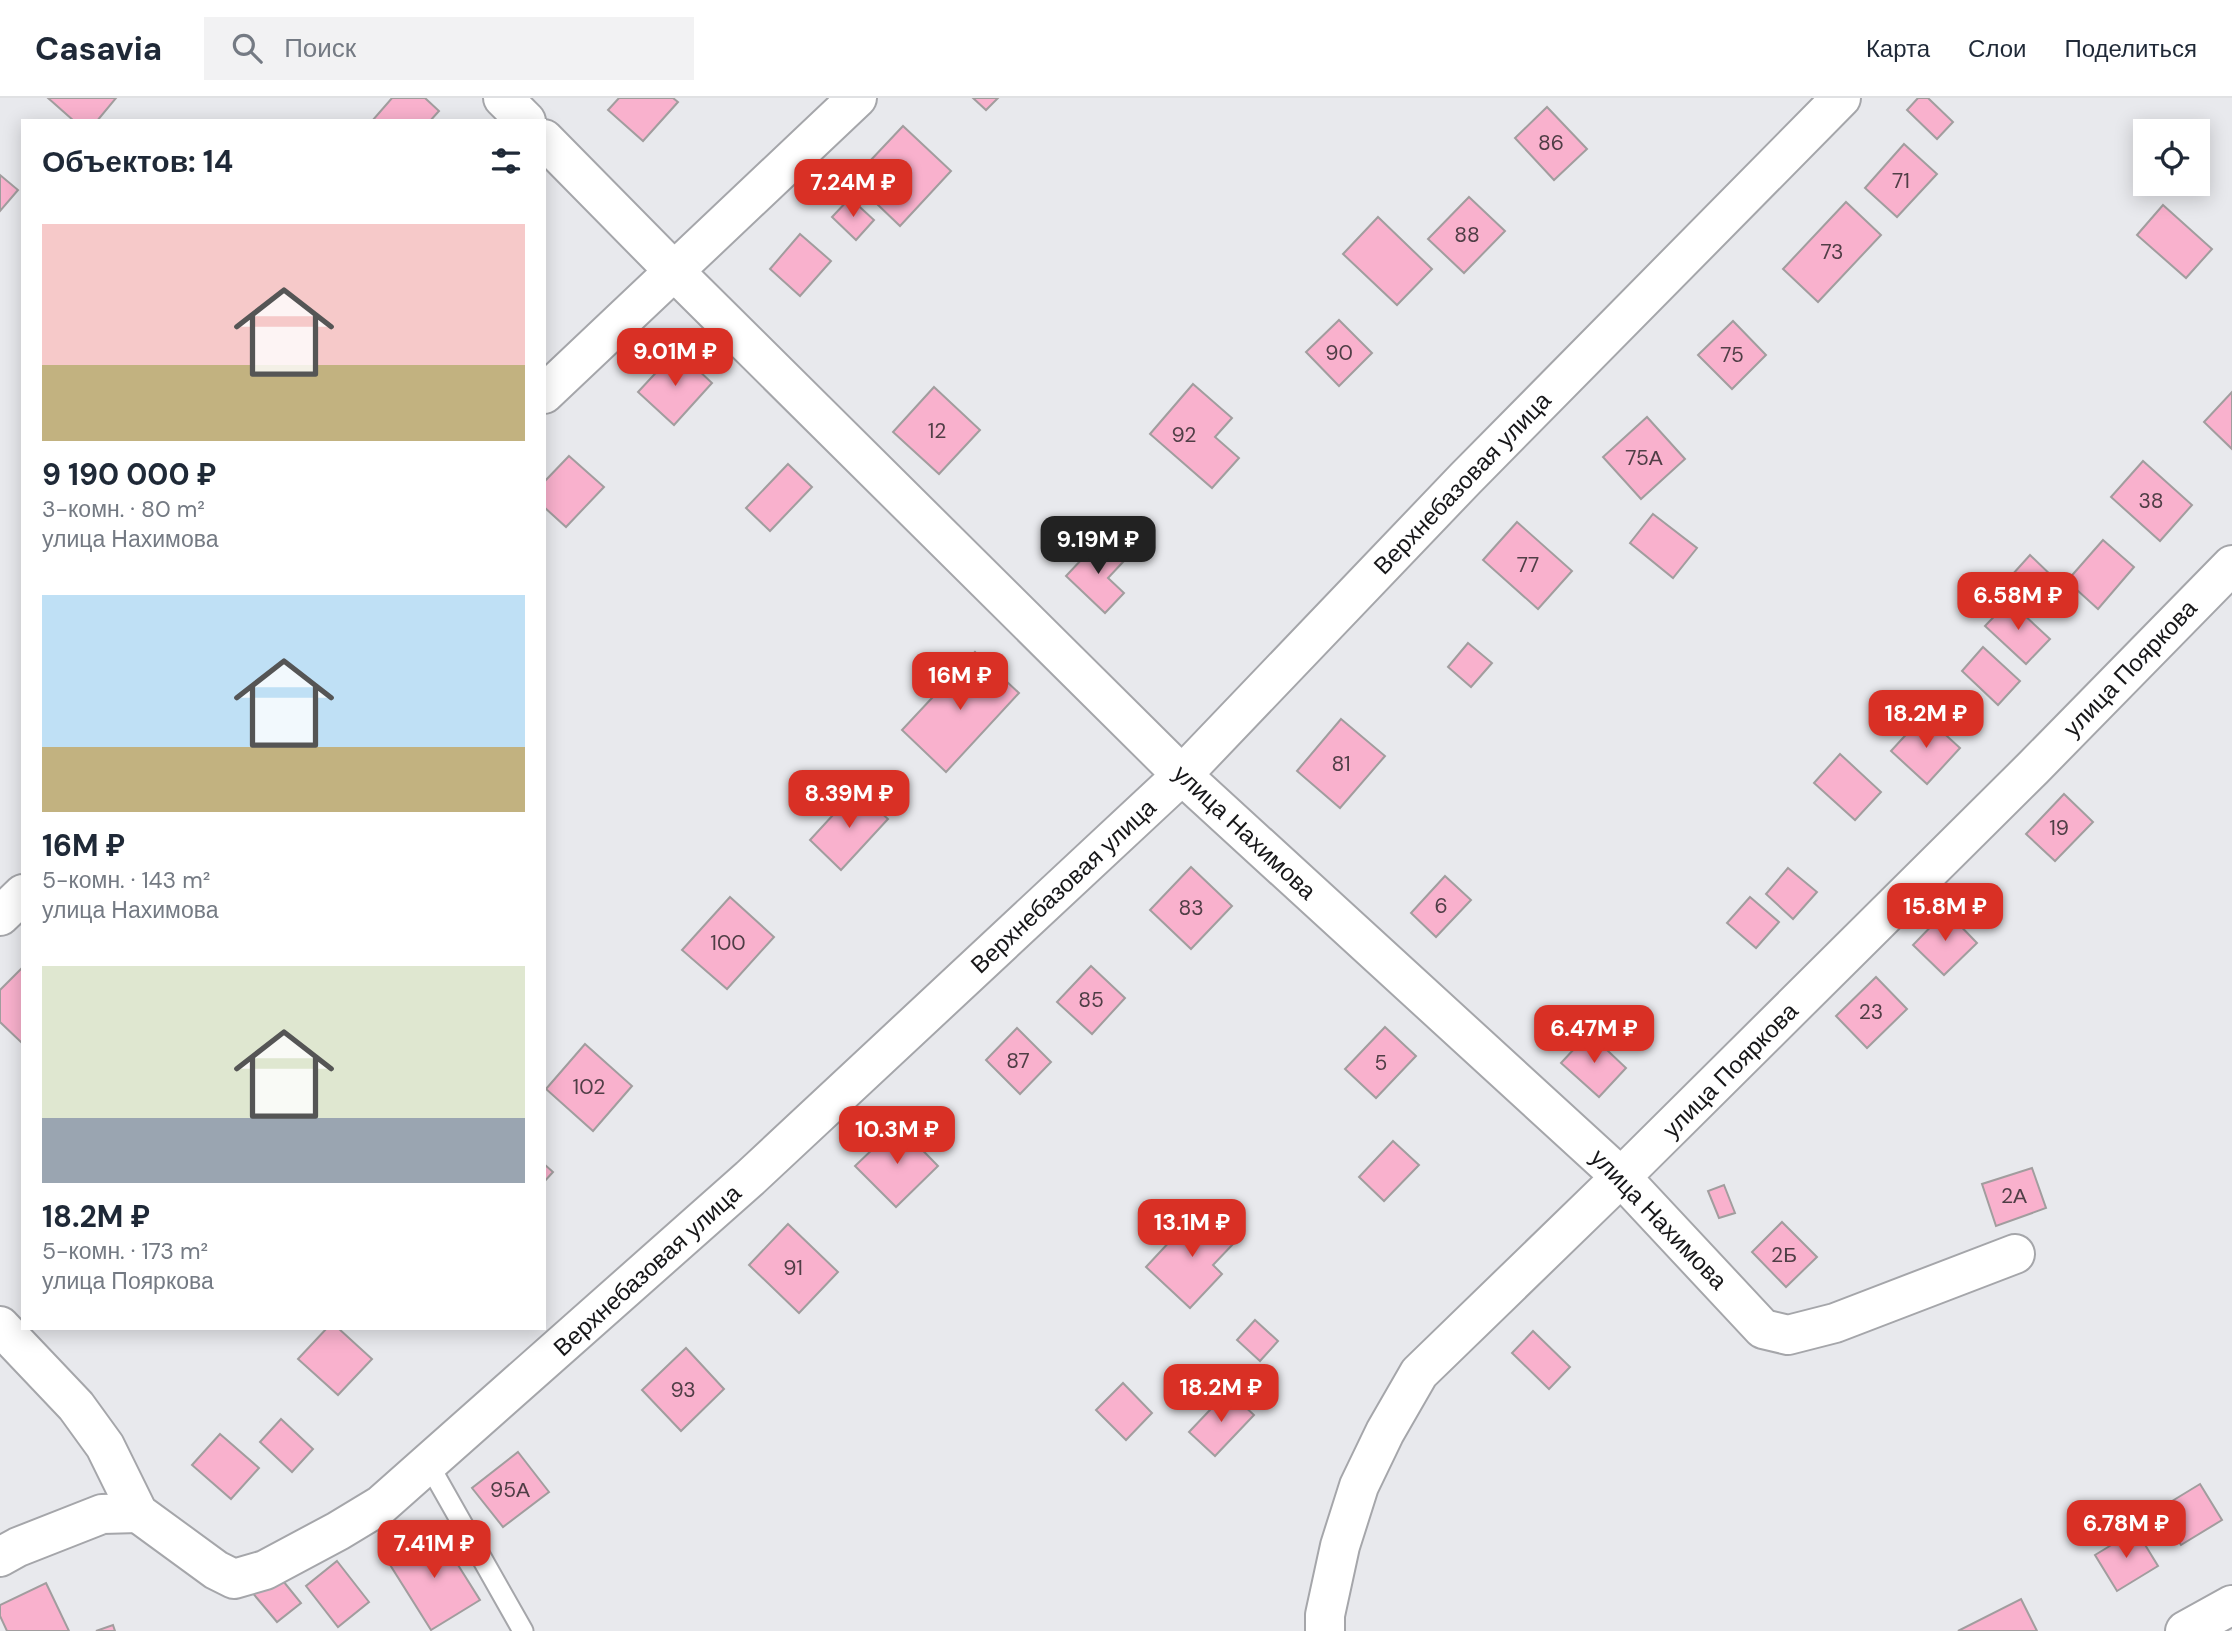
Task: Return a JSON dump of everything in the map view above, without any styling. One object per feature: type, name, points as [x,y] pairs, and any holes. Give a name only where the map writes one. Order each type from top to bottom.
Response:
[{"type":"street","points":[[503,98],[524,119]]},
{"type":"street","points":[[546,392],[857,98]]},
{"type":"street","name":"Верхнебазовая улица","points":[[138,1513],[216,1570],[234,1579],[265,1570],[381,1505],[750,1178],[1182,775],[1465,479],[1841,98]]},
{"type":"street","name":"улица Нахимова","points":[[546,141],[1182,775],[1621,1177],[1763,1329],[1788,1335],[1835,1323],[2015,1254]]},
{"type":"street","name":"улица Пояркова","points":[[1325,1631],[1325,1615],[1340,1546],[1359,1486],[1385,1432],[1419,1373],[2013,788],[2232,565]]},
{"type":"street","points":[[0,916],[21,896]]},
{"type":"street","points":[[0,1326],[76,1406],[105,1446],[138,1513],[102,1514],[18,1547],[0,1557]]},
{"type":"street","points":[[2185,1631],[2232,1605]]},
{"type":"lane","points":[[429,1465],[523,1631]]},
{"type":"building","points":[[48,98],[116,98],[99,119],[72,119]]},
{"type":"building","points":[[392,98],[425,98],[439,111],[432,119],[374,119]]},
{"type":"building","points":[[619,98],[673,98],[678,102],[643,141],[608,110]]},
{"type":"building","points":[[973,98],[998,98],[986,110]]},
{"type":"building","points":[[1918,98],[1928,98],[1953,122],[1937,139],[1907,110]]},
{"type":"building","points":[[1547,107],[1587,149],[1554,180],[1515,138]]},
{"type":"building","points":[[903,126],[951,171],[900,226],[852,180]]},
{"type":"building","points":[[1904,144],[1937,174],[1897,217],[1865,188]]},
{"type":"building","points":[[0,175],[18,190],[0,211]]},
{"type":"building","points":[[1469,197],[1505,231],[1464,273],[1428,239]]},
{"type":"building","points":[[850,198],[874,220],[856,240],[832,217]]},
{"type":"building","points":[[1846,202],[1881,235],[1818,302],[1783,269]]},
{"type":"building","points":[[2163,205],[2212,249],[2186,278],[2137,235]]},
{"type":"building","points":[[1378,217],[1432,269],[1397,305],[1343,254]]},
{"type":"building","points":[[800,234],[831,261],[800,296],[770,269]]},
{"type":"building","points":[[1339,320],[1372,353],[1339,386],[1306,352]]},
{"type":"building","points":[[1733,321],[1766,355],[1732,389],[1698,355]]},
{"type":"building","points":[[677,350],[712,383],[674,425],[638,392]]},
{"type":"building","points":[[1193,384],[1232,418],[1215,437],[1239,458],[1212,488],[1150,434]]},
{"type":"building","points":[[934,387],[980,430],[939,474],[893,432]]},
{"type":"building","points":[[2232,392],[2232,449],[2204,422]]},
{"type":"building","points":[[1647,417],[1685,459],[1641,499],[1603,457]]},
{"type":"building","points":[[569,456],[604,487],[566,527],[546,509],[546,480]]},
{"type":"building","points":[[2143,461],[2192,505],[2160,541],[2111,497]]},
{"type":"building","points":[[788,464],[812,487],[770,531],[746,508]]},
{"type":"building","points":[[1653,514],[1697,548],[1673,578],[1630,543]]},
{"type":"building","points":[[1517,522],[1572,571],[1538,609],[1483,560]]},
{"type":"building","points":[[1100,540],[1123,562],[1108,578],[1124,593],[1105,613],[1066,576]]},
{"type":"building","points":[[2103,540],[2134,567],[2098,609],[2067,581]]},
{"type":"building","points":[[2030,555],[2056,580],[2029,609],[2003,585]]},
{"type":"building","points":[[2009,601],[2050,639],[2026,664],[1985,626]]},
{"type":"building","points":[[1468,643],[1492,663],[1471,687],[1448,667]]},
{"type":"building","points":[[1983,647],[2020,681],[1998,705],[1962,671]]},
{"type":"building","points":[[975,652],[1019,693],[946,772],[902,730]]},
{"type":"building","points":[[1924,715],[1960,748],[1927,784],[1891,751]]},
{"type":"building","points":[[1341,719],[1385,756],[1340,808],[1297,771]]},
{"type":"building","points":[[1840,754],[1881,792],[1855,820],[1814,783]]},
{"type":"building","points":[[856,790],[888,819],[841,870],[810,840]]},
{"type":"building","points":[[2064,794],[2093,822],[2055,861],[2026,834]]},
{"type":"building","points":[[1191,867],[1232,906],[1191,949],[1150,910]]},
{"type":"building","points":[[1788,868],[1817,892],[1793,919],[1766,894]]},
{"type":"building","points":[[1445,876],[1471,900],[1436,937],[1411,913]]},
{"type":"building","points":[[730,897],[774,937],[727,989],[682,950]]},
{"type":"building","points":[[1750,897],[1779,922],[1756,948],[1727,923]]},
{"type":"building","points":[[1946,911],[1977,943],[1944,975],[1913,945]]},
{"type":"building","points":[[1091,966],[1125,998],[1092,1034],[1057,1002]]},
{"type":"building","points":[[21,969],[21,1042],[0,1022],[0,990]]},
{"type":"building","points":[[1876,977],[1907,1009],[1867,1048],[1836,1016]]},
{"type":"building","points":[[1385,1027],[1416,1056],[1376,1098],[1345,1069]]},
{"type":"building","points":[[1017,1028],[1051,1062],[1020,1094],[986,1060]]},
{"type":"building","points":[[1589,1033],[1626,1068],[1599,1097],[1561,1063]]},
{"type":"building","points":[[585,1044],[632,1086],[593,1131],[546,1089]]},
{"type":"building","points":[[898,1125],[938,1166],[896,1207],[855,1166]]},
{"type":"building","points":[[1393,1141],[1419,1165],[1384,1201],[1359,1177]]},
{"type":"building","points":[[546,1166],[553,1172],[546,1180]]},
{"type":"building","points":[[2032,1168],[2046,1208],[1996,1226],[1982,1184]]},
{"type":"building","points":[[1724,1185],[1735,1213],[1719,1218],[1708,1191]]},
{"type":"building","points":[[1200,1209],[1235,1242],[1213,1265],[1222,1274],[1190,1308],[1146,1267]]},
{"type":"building","points":[[1782,1222],[1817,1257],[1786,1287],[1752,1252]]},
{"type":"building","points":[[788,1224],[838,1272],[799,1313],[749,1265]]},
{"type":"building","points":[[1255,1320],[1278,1341],[1260,1361],[1237,1340]]},
{"type":"building","points":[[325,1330],[340,1330],[372,1359],[338,1395],[298,1359]]},
{"type":"building","points":[[1533,1331],[1570,1367],[1549,1389],[1512,1353]]},
{"type":"building","points":[[686,1348],[724,1389],[681,1431],[642,1390]]},
{"type":"building","points":[[1123,1383],[1152,1413],[1126,1440],[1096,1410]]},
{"type":"building","points":[[1228,1391],[1254,1415],[1215,1456],[1189,1432]]},
{"type":"building","points":[[281,1419],[313,1449],[292,1472],[260,1442]]},
{"type":"building","points":[[220,1434],[259,1468],[231,1499],[192,1465]]},
{"type":"building","points":[[518,1452],[549,1492],[503,1527],[472,1488]]},
{"type":"building","points":[[2200,1484],[2222,1520],[2181,1545],[2159,1509]]},
{"type":"building","points":[[436,1530],[480,1600],[431,1630],[387,1560]]},
{"type":"building","points":[[2136,1530],[2158,1566],[2117,1591],[2095,1555]]},
{"type":"building","points":[[337,1561],[369,1602],[338,1627],[306,1586]]},
{"type":"building","points":[[275,1571],[301,1603],[277,1622],[251,1591]]},
{"type":"building","points":[[46,1583],[69,1631],[7,1631],[0,1616],[0,1605]]},
{"type":"building","points":[[2021,1599],[2037,1631],[1958,1631]]},
{"type":"building","points":[[113,1625],[115,1631],[96,1631]]}]
